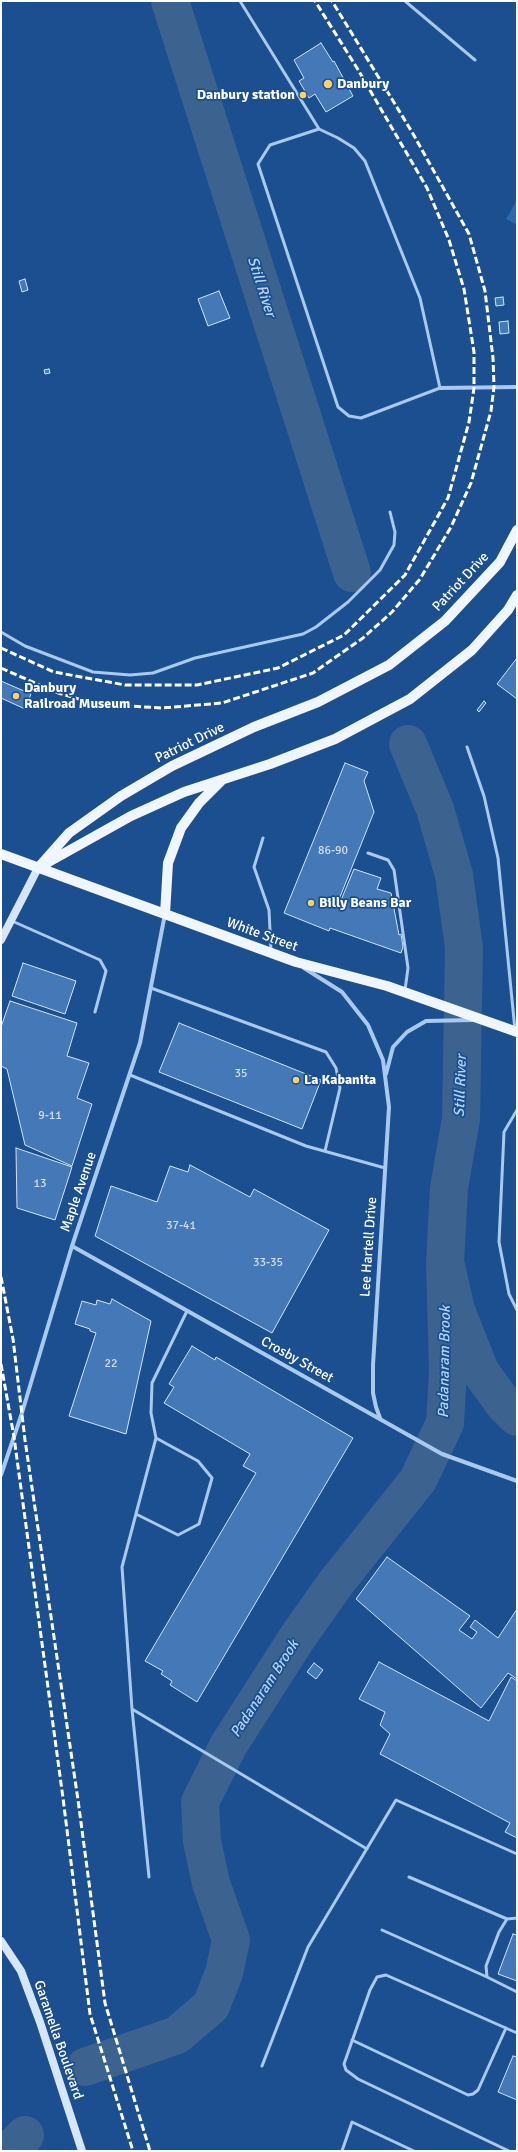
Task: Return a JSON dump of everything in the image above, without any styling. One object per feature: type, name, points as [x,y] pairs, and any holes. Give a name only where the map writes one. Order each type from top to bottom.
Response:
[{"type":"main road","name":"Patriot Drive","points":[[38,868],[69,833],[121,796],[172,766],[254,727],[318,702],[389,665],[445,621],[500,562],[517,530]]},
{"type":"main road","points":[[1,940],[38,868],[131,816],[184,792],[270,764],[334,739],[410,699],[472,650],[508,610],[517,595]]},
{"type":"main road","points":[[165,914],[168,863],[180,828],[199,803],[223,779]]},
{"type":"main road","name":"White Street","points":[[1,854],[296,962],[404,991],[485,1019],[516,1032]]},
{"type":"main road","name":"Garamella Boulevard","points":[[1,1941],[21,1971],[40,2022],[82,2151]]},
{"type":"street","points":[[440,388],[517,387]]},
{"type":"street","name":"Maple Avenue","points":[[1,1475],[22,1416],[72,1246],[140,1042],[165,914]]},
{"type":"street","name":"Lee Hartell Drive","points":[[296,962],[342,992],[368,1025],[383,1060],[389,1107],[373,1366],[373,1393],[380,1418]]},
{"type":"street","name":"Lee Hartell Drive","points":[[385,1077],[394,1046],[407,1032],[426,1021],[485,1019]]},
{"type":"street","name":"Crosby Street","points":[[72,1246],[442,1454],[517,1481]]},
{"type":"lane","points":[[240,1],[319,129],[354,148],[365,161],[420,298],[440,388],[361,418],[349,416],[338,407],[258,164],[270,146],[319,129]]},
{"type":"lane","points":[[404,1],[475,60]]},
{"type":"lane","points":[[1,632],[25,646],[93,672],[130,676],[153,673],[195,658],[303,634],[316,627],[348,602],[380,570],[394,545],[395,532],[390,512]]},
{"type":"lane","points":[[467,747],[484,796],[498,858],[516,1032]]},
{"type":"lane","points":[[264,838],[254,868],[269,910],[271,953]]},
{"type":"lane","points":[[368,853],[388,860],[394,870],[408,968],[404,991]]},
{"type":"lane","points":[[11,921],[100,960],[106,971],[95,1012]]},
{"type":"lane","points":[[151,988],[326,1052],[336,1068],[340,1088],[325,1151]]},
{"type":"lane","points":[[130,1075],[306,1146],[385,1168]]},
{"type":"lane","points":[[517,1110],[504,1132],[499,1242],[509,1294],[517,1310]]},
{"type":"lane","points":[[149,1877],[132,1709],[122,1567],[156,1438],[150,1414],[152,1383],[188,1311]]},
{"type":"lane","points":[[136,1514],[178,1535],[199,1524],[212,1478],[198,1461],[156,1438]]},
{"type":"lane","points":[[132,1709],[367,1849]]},
{"type":"lane","points":[[262,2066],[308,1947],[396,1800],[517,1854]]},
{"type":"lane","points":[[409,1877],[507,1919],[517,1918]]},
{"type":"lane","points":[[486,1977],[486,1966],[499,1932],[507,1919]]},
{"type":"lane","points":[[382,1930],[517,1992]]},
{"type":"lane","points":[[509,2151],[358,2080],[346,2070],[344,2064],[370,1990],[378,1977],[386,1975],[517,2033]]},
{"type":"lane","points":[[352,2040],[468,2095],[474,2094],[478,2090],[506,2028]]},
{"type":"lane","points":[[342,2151],[352,2122],[414,2151]]},
{"type":"shaded area","points":[[517,200],[517,225],[506,219]]},
{"type":"building","name":"Danbury","points":[[321,43],[333,62],[334,61],[353,96],[326,112],[315,94],[309,98],[299,81],[304,78],[294,60]]},
{"type":"building","points":[[25,279],[28,290],[22,292],[19,281]]},
{"type":"building","points":[[219,291],[230,318],[208,326],[198,299]]},
{"type":"building","points":[[503,297],[504,305],[496,306],[495,298]]},
{"type":"building","points":[[508,321],[509,333],[500,334],[499,322]]},
{"type":"building","points":[[49,369],[50,373],[45,374],[44,370]]},
{"type":"building","points":[[517,658],[517,699],[497,684]]},
{"type":"building","name":"Danbury Railroad Museum","points":[[1,681],[31,694],[25,709],[1,698]]},
{"type":"building","points":[[484,701],[486,703],[479,712],[477,710]]},
{"type":"building","points":[[345,763],[368,772],[364,781],[374,812],[338,902],[339,905],[354,869],[381,878],[377,889],[391,893],[399,935],[401,934],[403,947],[401,953],[330,928],[329,931],[284,913]]},
{"type":"building","points":[[23,963],[76,981],[65,1014],[12,996]]},
{"type":"building","points":[[10,1001],[77,1023],[67,1056],[89,1063],[77,1098],[92,1104],[72,1166],[25,1145],[7,1069],[1,1066],[1,1027]]},
{"type":"building","points":[[179,1023],[321,1080],[302,1129],[159,1072]]},
{"type":"building","points":[[16,1148],[72,1167],[55,1220],[17,1208]]},
{"type":"building","points":[[190,1165],[250,1197],[254,1189],[329,1230],[272,1333],[95,1236],[111,1186],[157,1202],[170,1166],[188,1172]]},
{"type":"building","points":[[112,1299],[151,1321],[126,1434],[69,1416],[96,1333],[90,1331],[90,1329],[75,1324],[82,1301],[96,1305],[97,1300],[110,1304]]},
{"type":"building","points":[[192,1346],[215,1360],[216,1357],[353,1438],[197,1702],[170,1685],[172,1681],[161,1674],[163,1671],[145,1661],[256,1473],[243,1466],[250,1454],[164,1403],[174,1387],[169,1384]]},
{"type":"building","points":[[387,1557],[470,1616],[459,1630],[472,1639],[477,1632],[470,1627],[475,1620],[498,1638],[517,1609],[517,1679],[508,1673],[481,1708],[356,1599]]},
{"type":"building","points":[[379,1662],[489,1721],[511,1677],[517,1681],[517,1838],[505,1832],[510,1823],[380,1754],[390,1734],[380,1725],[385,1712],[359,1699]]},
{"type":"building","points":[[314,1663],[323,1670],[316,1679],[307,1672]]},
{"type":"building","points":[[513,1934],[517,1935],[517,1981],[498,1974]]},
{"type":"building","points":[[513,2056],[517,2057],[517,2100],[498,2092]]},
{"type":"waterway","name":"Still River","points":[[170,1],[352,573]]},
{"type":"waterway","name":"Still River","points":[[408,744],[435,809],[454,875],[464,948],[461,1119],[449,1188],[445,1262],[456,1310],[480,1371],[503,1403],[517,1417]]},
{"type":"waterway","name":"Padanaram Brook","points":[[85,2067],[177,2035],[211,2006],[224,1973],[231,1940],[211,1883],[202,1841],[200,1802],[228,1746],[297,1638],[335,1584],[418,1480],[445,1423],[448,1372],[445,1262]]},
{"type":"waterway","name":"Padanaram Brook","points":[[9,2151],[25,2135]]},
{"type":"railway","points":[[1,648],[54,672],[125,685],[197,685],[278,668],[344,635],[405,575],[448,498],[469,422],[474,388],[474,352],[464,289],[449,240],[427,188],[357,68],[315,1]]},
{"type":"railway","points":[[1,668],[58,693],[96,704],[162,708],[222,703],[313,673],[363,638],[392,612],[420,579],[451,527],[471,483],[491,411],[494,387],[493,358],[485,291],[469,234],[412,132],[332,1]]},
{"type":"railway","points":[[1,1277],[13,1339],[25,1440],[78,1800],[105,2003],[150,2151]]},
{"type":"railway","points":[[1,1364],[14,1437],[63,1798],[90,2014],[133,2151]]},
{"type":"place","name":"Danbury","points":[[328,84]]},
{"type":"place","name":"Danbury station","points":[[303,95]]},
{"type":"place","name":"Danbury Railroad Museum","points":[[16,696]]},
{"type":"place","name":"Billy Beans Bar","points":[[311,903]]},
{"type":"place","name":"La Kabanita","points":[[296,1080]]}]
